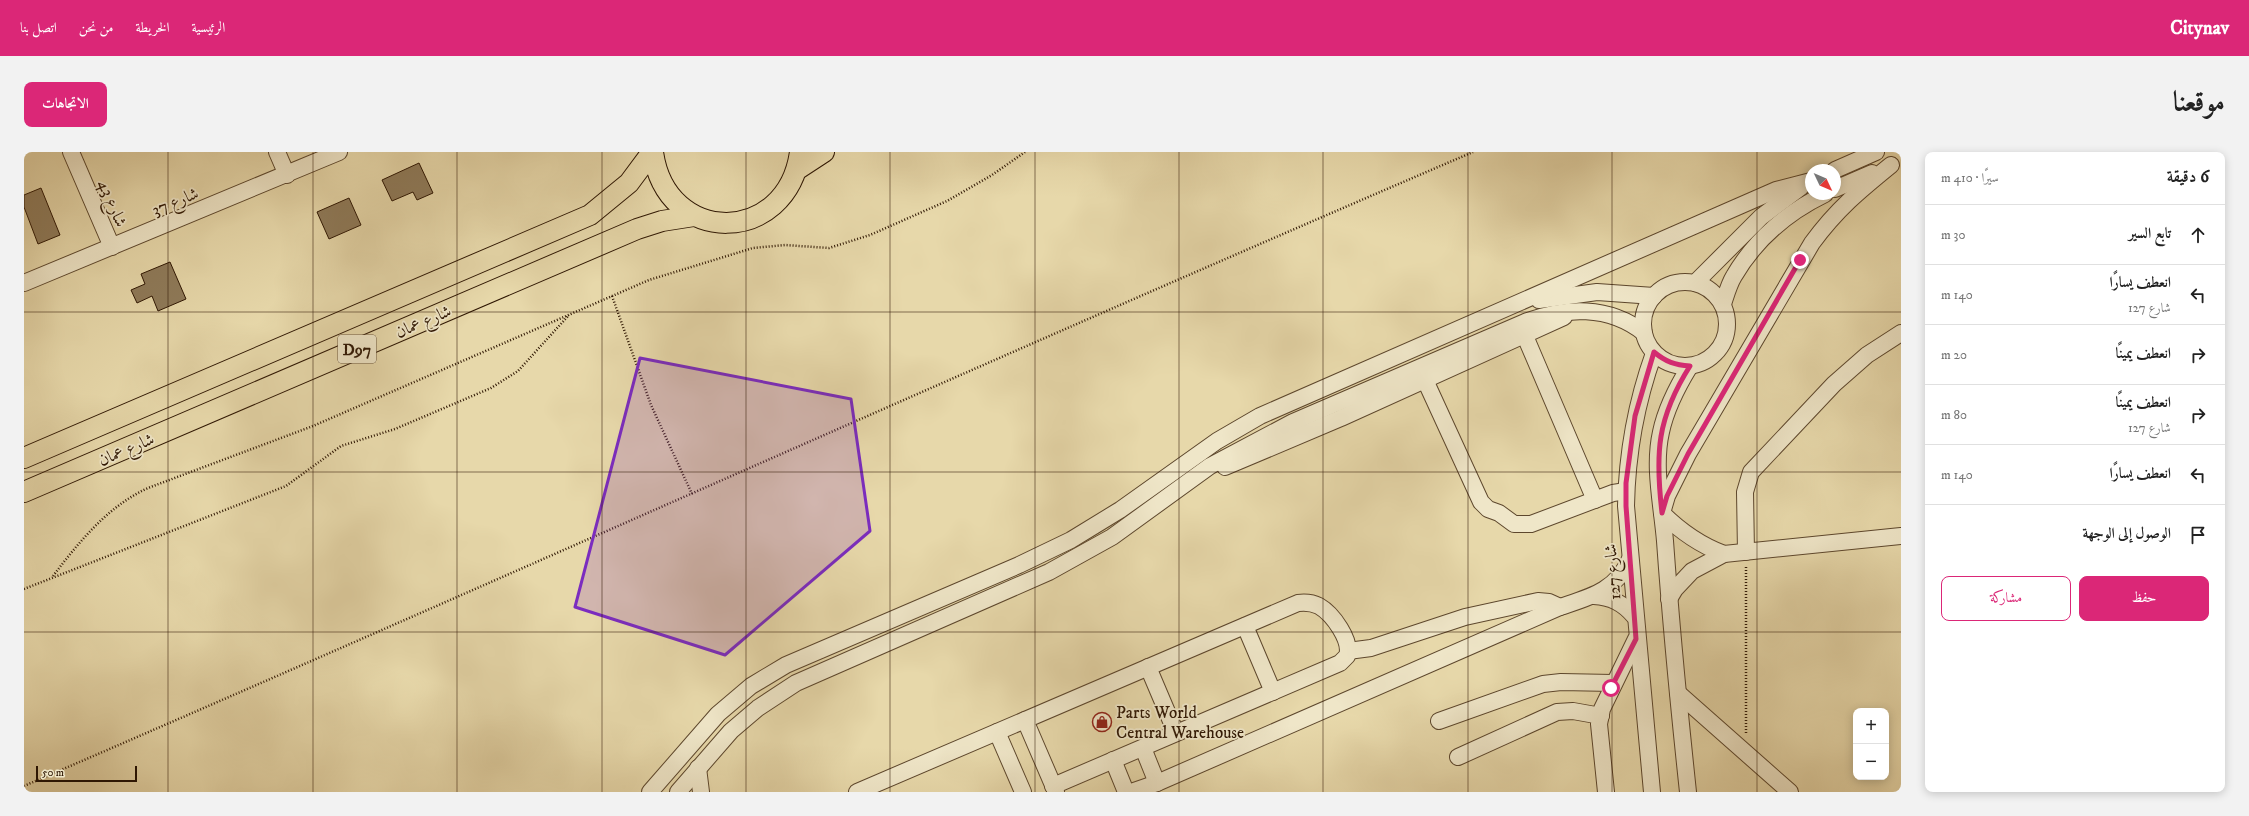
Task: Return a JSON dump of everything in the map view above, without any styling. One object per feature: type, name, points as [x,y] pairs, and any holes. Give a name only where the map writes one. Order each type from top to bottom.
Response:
[{"type":"main road","points":[[652,152],[660,182],[669,196],[680,207],[694,216],[711,222],[730,223],[748,220],[759,215],[779,201],[791,186],[799,160],[824,152]]},
{"type":"main road","name":"شارع عمان","points":[[24,458],[590,215],[629,183],[642,168],[652,152]]},
{"type":"main road","name":"شارع عمان","points":[[24,492],[636,229],[662,221],[694,216]]},
{"type":"street","name":"شارع 43","points":[[70,152],[112,247]]},
{"type":"street","points":[[278,152],[287,175]]},
{"type":"street","name":"شارع 37","points":[[24,283],[287,175],[339,152]]},
{"type":"street","points":[[1841,167],[1876,152]]},
{"type":"street","points":[[1841,186],[1896,163]]},
{"type":"street","points":[[1662,513],[1667,496],[1688,454],[1808,248],[1829,219],[1852,195],[1896,163]]},
{"type":"street","points":[[650,792],[718,714],[751,686],[774,671],[1045,553],[1120,510],[1198,454],[1260,416],[1776,190],[1805,183]]},
{"type":"street","points":[[1695,283],[1761,217],[1786,197],[1805,185]]},
{"type":"street","points":[[1723,304],[1733,277],[1757,245],[1795,211],[1814,200]]},
{"type":"street","points":[[1695,283],[1706,287],[1716,295],[1723,304],[1727,317],[1727,331],[1723,344],[1714,354],[1703,362],[1690,366],[1677,366],[1664,361],[1654,352],[1646,341],[1644,333],[1644,316],[1648,305],[1654,296],[1673,284],[1695,283]]},
{"type":"street","points":[[1509,307],[1577,293],[1616,292],[1654,296]]},
{"type":"street","points":[[678,792],[719,744],[744,719],[796,683],[1049,572],[1112,537],[1194,478],[1251,443],[1327,406],[1525,322],[1549,314],[1575,311],[1601,312],[1628,322],[1644,333]]},
{"type":"street","points":[[1194,478],[1246,458],[1425,380],[1525,336],[1575,311]]},
{"type":"street","points":[[1746,552],[1745,492],[1751,472],[1834,384],[1867,356],[1901,333]]},
{"type":"street","points":[[1525,336],[1595,500]]},
{"type":"street","name":"شارع 127","points":[[1652,792],[1634,616],[1626,491],[1628,460],[1635,416],[1654,352]]},
{"type":"street","points":[[1688,792],[1669,599],[1658,458],[1661,433],[1667,410],[1678,385],[1690,366]]},
{"type":"street","points":[[1425,380],[1479,498],[1488,509],[1499,513],[1514,524],[1526,525],[1613,492],[1626,491]]},
{"type":"street","points":[[1662,513],[1673,524],[1697,542],[1724,554]]},
{"type":"street","points":[[1669,599],[1692,571],[1724,554],[1901,536]]},
{"type":"street","points":[[1131,792],[1157,783],[1560,607],[1594,596],[1608,589],[1619,579],[1630,559]]},
{"type":"street","points":[[1594,596],[1613,599],[1621,603],[1634,616]]},
{"type":"street","points":[[1348,651],[1371,648],[1465,617],[1538,601],[1549,602],[1560,607]]},
{"type":"street","points":[[857,792],[1148,667],[1245,626],[1298,603],[1312,603],[1325,610],[1348,642],[1347,656],[1340,663],[1113,760],[1055,789],[1025,720]]},
{"type":"street","points":[[1245,626],[1273,692]]},
{"type":"street","points":[[1606,792],[1599,724],[1613,683],[1636,639]]},
{"type":"street","points":[[1148,667],[1176,734]]},
{"type":"street","points":[[1439,722],[1543,684],[1569,682],[1613,683]]},
{"type":"street","points":[[1678,694],[1790,792]]},
{"type":"street","points":[[1458,757],[1557,712],[1567,711],[1601,716]]},
{"type":"street","points":[[997,732],[1023,792]]},
{"type":"street","points":[[1142,748],[1157,783]]},
{"type":"street","points":[[1113,760],[1126,792]]},
{"type":"street","points":[[698,768],[701,792]]},
{"type":"path","points":[[53,576],[106,516],[135,494],[313,426],[649,280],[753,248],[800,244],[829,248],[870,234],[947,201],[992,175],[1025,152]]},
{"type":"path","points":[[24,786],[378,634],[1100,314],[1473,152]]},
{"type":"path","points":[[612,296],[648,398],[692,494]]},
{"type":"path","points":[[24,589],[53,576],[286,486],[342,446],[395,429],[491,388],[518,371],[569,315]]},
{"type":"path","points":[[1746,552],[1746,752]]},
{"type":"highlighted area","points":[[640,358],[851,399],[870,531],[725,655],[575,607]]},
{"type":"building","points":[[419,163],[433,193],[417,200],[413,192],[392,201],[382,180]]},
{"type":"building","points":[[41,188],[60,235],[38,244],[24,207],[24,195]]},
{"type":"building","points":[[349,198],[361,225],[329,239],[317,212]]},
{"type":"building","points":[[170,262],[186,299],[158,311],[152,296],[137,303],[131,290],[145,284],[141,274]]},
{"type":"place","name":"Parts World Central Warehouse","points":[[1102,722]]},
{"type":"route","points":[[1611,688],[1636,639],[1626,506],[1626,483],[1635,416],[1646,374],[1654,352],[1664,361],[1677,366],[1690,366],[1678,385],[1667,410],[1661,433],[1658,458],[1662,513],[1667,496],[1676,476],[1800,260]]}]
